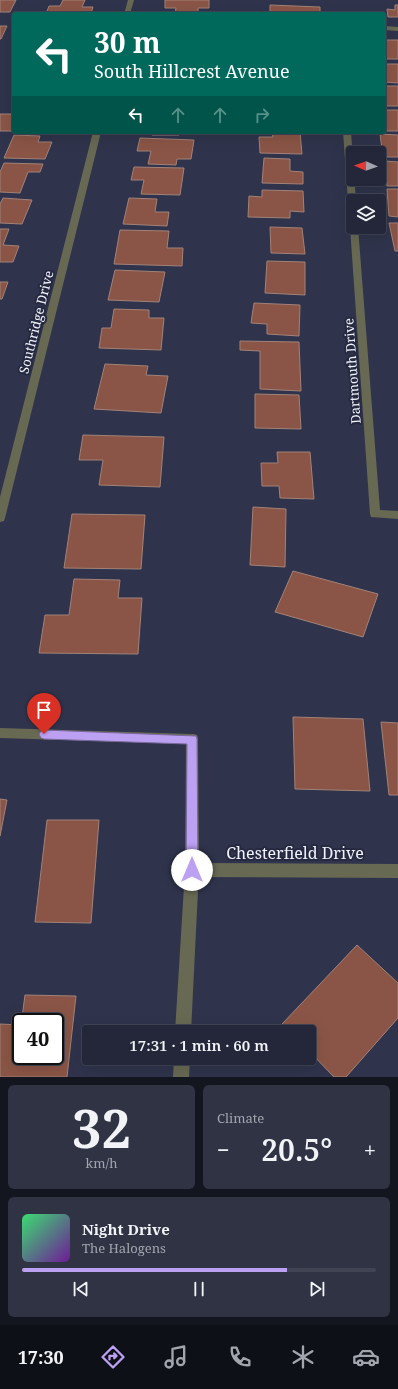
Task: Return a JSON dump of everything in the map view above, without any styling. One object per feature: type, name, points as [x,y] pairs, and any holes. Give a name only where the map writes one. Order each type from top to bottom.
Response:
[{"type":"street","points":[[128,12],[131,0]]},
{"type":"street","points":[[386,28],[398,29]]},
{"type":"street","name":"Southridge Drive","points":[[0,518],[96,134]]},
{"type":"street","points":[[347,134],[352,194]]},
{"type":"street","name":"Dartmouth Drive","points":[[355,234],[375,514],[398,515]]},
{"type":"street","points":[[0,733],[192,739],[192,870],[183,1025]]},
{"type":"street","name":"Chesterfield Drive","points":[[192,870],[398,871]]},
{"type":"street","points":[[181,1077],[182,1065]]},
{"type":"building","points":[[0,0],[16,0],[10,12],[0,12]]},
{"type":"building","points":[[63,0],[85,0],[82,7],[93,7],[92,12],[47,12],[49,6],[60,6]]},
{"type":"building","points":[[165,0],[209,0],[209,8],[198,8],[198,12],[175,12],[176,8],[165,8]]},
{"type":"building","points":[[270,5],[320,7],[320,12],[270,12]]},
{"type":"building","points":[[395,5],[398,5],[398,17],[388,17],[387,9],[395,10]]},
{"type":"building","points":[[0,26],[7,26],[1,39],[0,39]]},
{"type":"building","points":[[386,40],[398,40],[398,59],[386,59]]},
{"type":"building","points":[[386,64],[398,64],[398,83],[386,82]]},
{"type":"building","points":[[386,86],[398,86],[398,106],[386,106]]},
{"type":"building","points":[[386,110],[398,110],[398,131],[386,131]]},
{"type":"building","points":[[0,114],[12,114],[12,131],[0,131]]},
{"type":"building","points":[[152,134],[179,134],[179,135]]},
{"type":"building","points":[[272,134],[300,134],[302,154],[260,153],[259,137],[273,137]]},
{"type":"building","points":[[380,134],[398,135],[398,157],[386,157],[386,146],[382,146]]},
{"type":"building","points":[[14,135],[40,136],[38,142],[52,142],[45,159],[4,158]]},
{"type":"building","points":[[140,138],[194,140],[191,159],[177,159],[176,165],[148,164],[151,151],[137,151]]},
{"type":"building","points":[[264,158],[290,159],[290,171],[303,172],[303,184],[262,183]]},
{"type":"building","points":[[386,161],[398,162],[398,186],[387,186]]},
{"type":"building","points":[[4,163],[43,164],[40,172],[28,172],[20,193],[0,192],[0,172]]},
{"type":"building","points":[[134,167],[184,168],[180,195],[141,194],[144,180],[131,180]]},
{"type":"building","points":[[387,189],[398,189],[398,217],[389,216]]},
{"type":"building","points":[[262,190],[303,191],[304,212],[290,211],[290,218],[248,217],[249,196],[262,197]]},
{"type":"building","points":[[3,198],[32,200],[22,224],[0,223],[0,204]]},
{"type":"building","points":[[129,198],[157,199],[155,212],[169,212],[167,226],[123,224]]},
{"type":"building","points":[[389,223],[398,223],[398,251],[395,251]]},
{"type":"building","points":[[270,227],[302,228],[305,254],[271,253]]},
{"type":"building","points":[[0,229],[9,229],[3,245],[19,246],[13,262],[0,262]]},
{"type":"building","points":[[120,230],[169,231],[167,248],[183,248],[182,266],[114,264]]},
{"type":"building","points":[[267,261],[305,262],[305,295],[265,293]]},
{"type":"building","points":[[115,270],[165,272],[159,302],[108,300]]},
{"type":"building","points":[[0,282],[8,282],[2,299],[0,299]]},
{"type":"building","points":[[254,303],[300,305],[299,336],[267,334],[267,324],[251,323]]},
{"type":"building","points":[[114,309],[149,310],[149,318],[164,318],[161,350],[99,348],[102,328],[111,328]]},
{"type":"building","points":[[240,341],[299,342],[301,391],[260,389],[260,351],[240,350]]},
{"type":"building","points":[[105,364],[148,366],[146,375],[168,376],[161,413],[94,409]]},
{"type":"building","points":[[255,394],[299,395],[301,429],[255,428]]},
{"type":"building","points":[[83,435],[164,437],[160,487],[99,485],[103,460],[79,460]]},
{"type":"building","points":[[277,452],[310,452],[314,499],[280,498],[279,486],[262,486],[261,463],[278,463]]},
{"type":"building","points":[[253,507],[286,509],[285,567],[250,565]]},
{"type":"building","points":[[72,514],[145,515],[141,569],[64,568]]},
{"type":"building","points":[[293,571],[378,594],[363,637],[275,612]]},
{"type":"building","points":[[74,579],[120,580],[118,598],[142,598],[138,654],[39,653],[45,615],[69,615]]},
{"type":"building","points":[[293,717],[363,719],[370,791],[295,789]]},
{"type":"building","points":[[381,722],[398,723],[398,795],[389,795]]},
{"type":"building","points":[[0,799],[7,800],[0,836]]},
{"type":"building","points":[[47,820],[99,820],[91,923],[35,922]]},
{"type":"building","points":[[357,945],[398,983],[398,1018],[346,1077],[334,1077],[316,1058],[316,1025],[282,1024]]},
{"type":"building","points":[[25,995],[76,996],[67,1077],[0,1077],[0,1024],[12,1025],[12,1065],[64,1065],[64,1013],[22,1013]]},
{"type":"route","points":[[44,734],[192,739],[192,870]]}]
